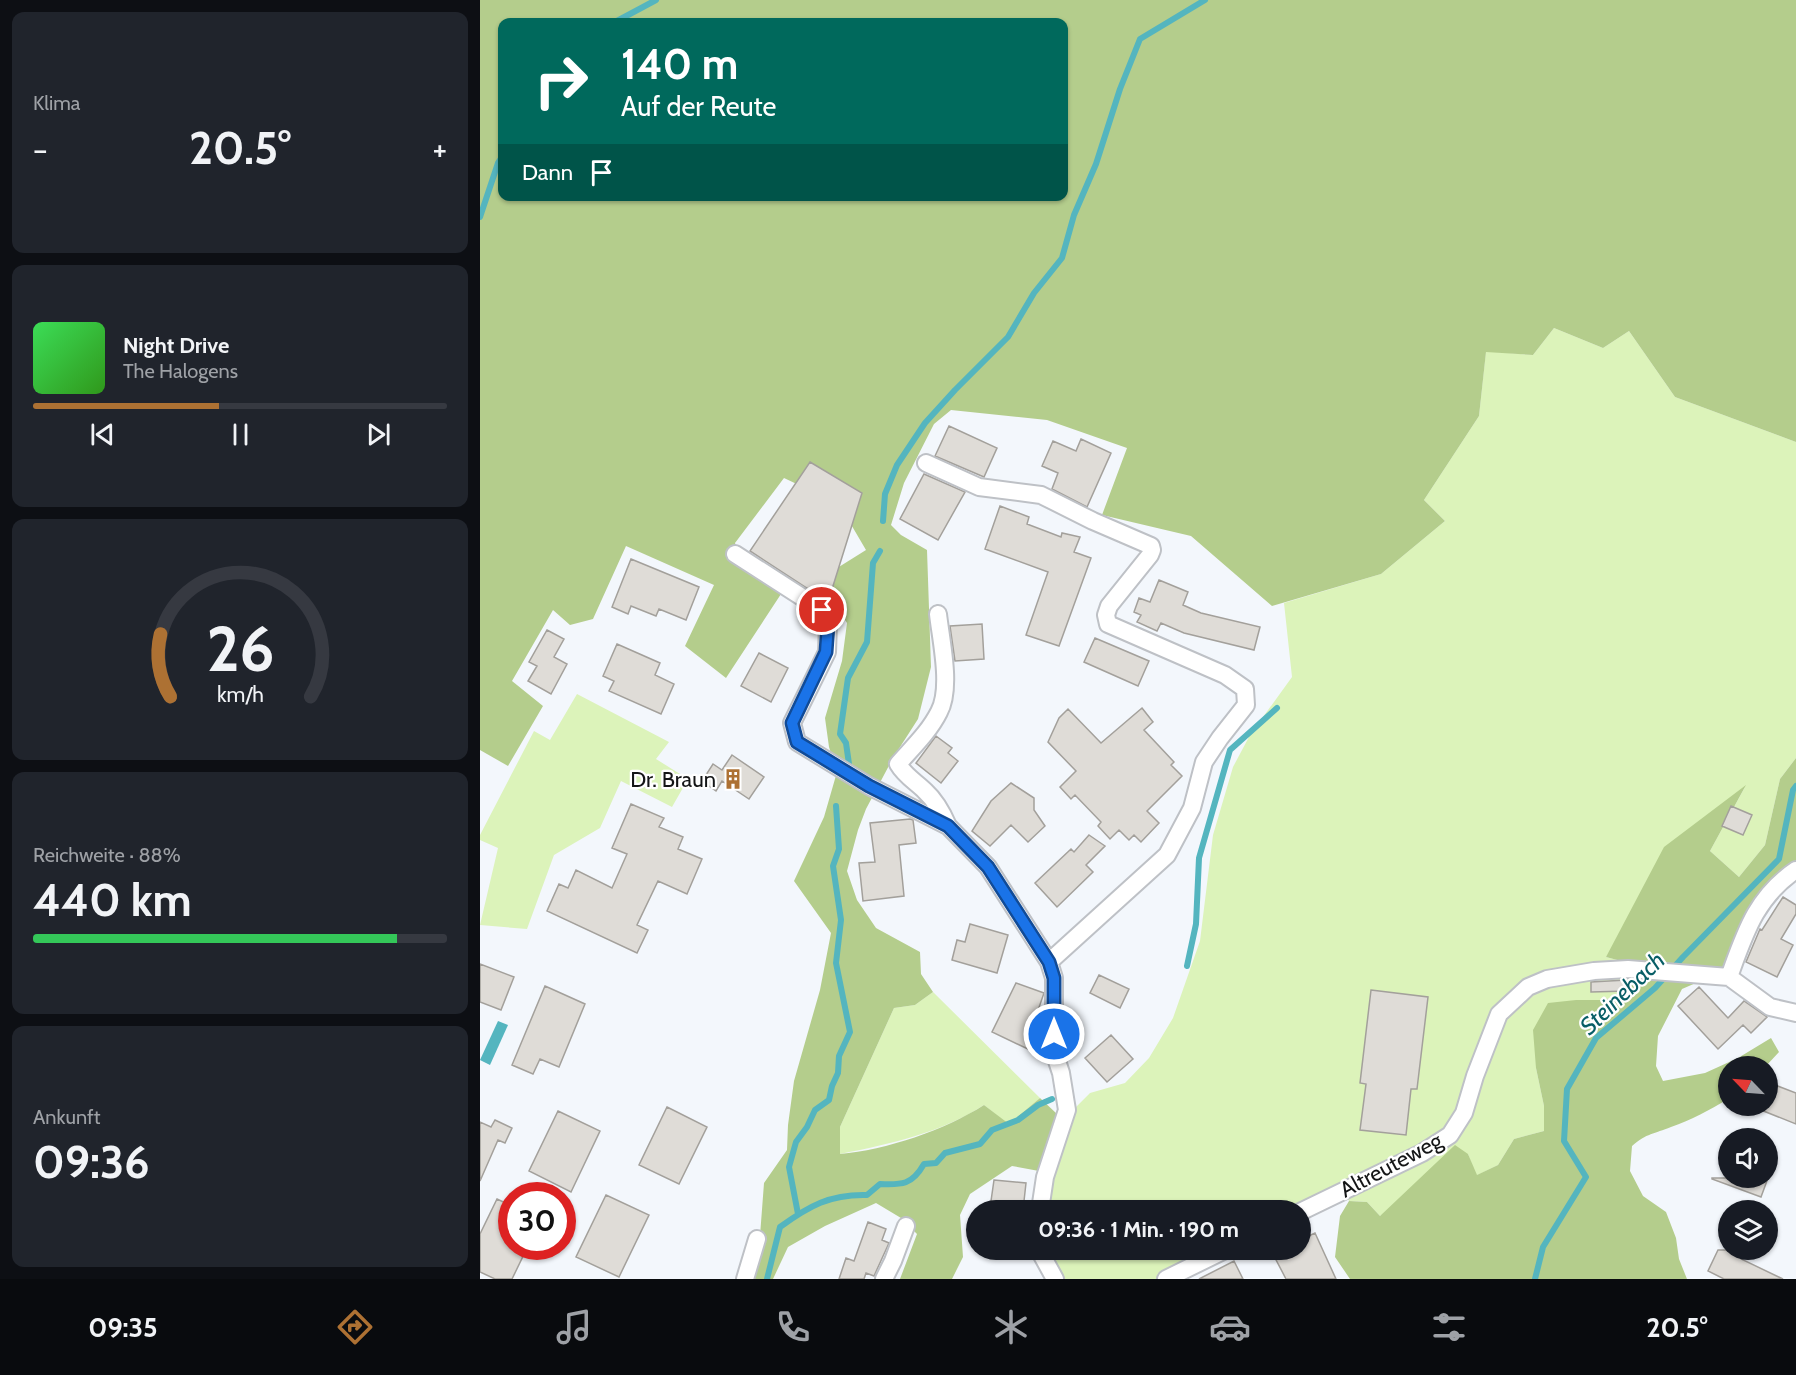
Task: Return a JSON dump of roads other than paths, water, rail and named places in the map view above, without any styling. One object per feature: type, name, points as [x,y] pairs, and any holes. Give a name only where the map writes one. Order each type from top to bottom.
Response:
[{"type":"street","points":[[926,463],[979,487],[1041,495],[1151,546],[1150,555],[1109,606],[1106,615],[1108,624],[1225,675],[1245,689],[1246,705],[1204,762],[1192,808],[1167,855],[1049,962]]},
{"type":"street","points":[[735,554],[822,610],[828,624],[826,652],[792,723],[797,742],[869,786],[948,826],[988,867],[1049,962],[1054,978],[1054,1052],[1061,1073],[1068,1110],[1045,1177],[1042,1200]]},
{"type":"street","points":[[938,614],[945,689],[940,711],[898,764],[903,772],[926,791],[941,808],[948,826]]},
{"type":"street","points":[[1796,870],[1782,879],[1756,910],[1729,976],[1770,1007],[1796,1013],[1796,1019]]},
{"type":"street","name":"Altreuteweg","points":[[1311,1207],[1422,1153],[1450,1135],[1464,1113],[1475,1076],[1499,1014],[1528,987],[1547,979],[1594,971],[1628,969],[1729,976]]},
{"type":"street","points":[[884,1279],[906,1226]]},
{"type":"street","points":[[745,1279],[757,1239]]},
{"type":"street","points":[[1045,1260],[1055,1279]]},
{"type":"street","points":[[1166,1279],[1205,1260]]},
{"type":"water","points":[[498,1021],[508,1025],[490,1065],[480,1060]]},
{"type":"waterway","points":[[622,18],[656,0]]},
{"type":"waterway","points":[[883,521],[885,494],[897,465],[925,423],[1008,337],[1034,293],[1062,258],[1074,215],[1096,164],[1120,89],[1140,39],[1205,0]]},
{"type":"waterway","points":[[480,217],[498,163]]},
{"type":"waterway","points":[[849,764],[846,743],[840,734],[848,678],[867,642],[873,563],[880,551]]},
{"type":"waterway","points":[[1187,966],[1196,924],[1199,858],[1230,750],[1277,708]]},
{"type":"waterway","name":"Steinebach","points":[[1535,1279],[1543,1247],[1586,1177],[1564,1141],[1567,1089],[1596,1038],[1655,988],[1779,859],[1793,790],[1796,786]]},
{"type":"waterway","points":[[798,1214],[789,1167],[796,1142],[807,1127],[815,1110],[829,1100],[838,1073],[839,1056],[850,1032],[836,963],[841,920],[833,866],[839,849],[836,806]]},
{"type":"waterway","points":[[767,1279],[780,1227],[801,1213],[831,1199],[867,1195],[880,1184],[911,1180],[924,1164],[936,1163],[945,1153],[980,1144],[992,1130],[1018,1120],[1038,1105],[1052,1099]]},
{"type":"place","name":"Dr. Braun","points":[[733,779]]}]
